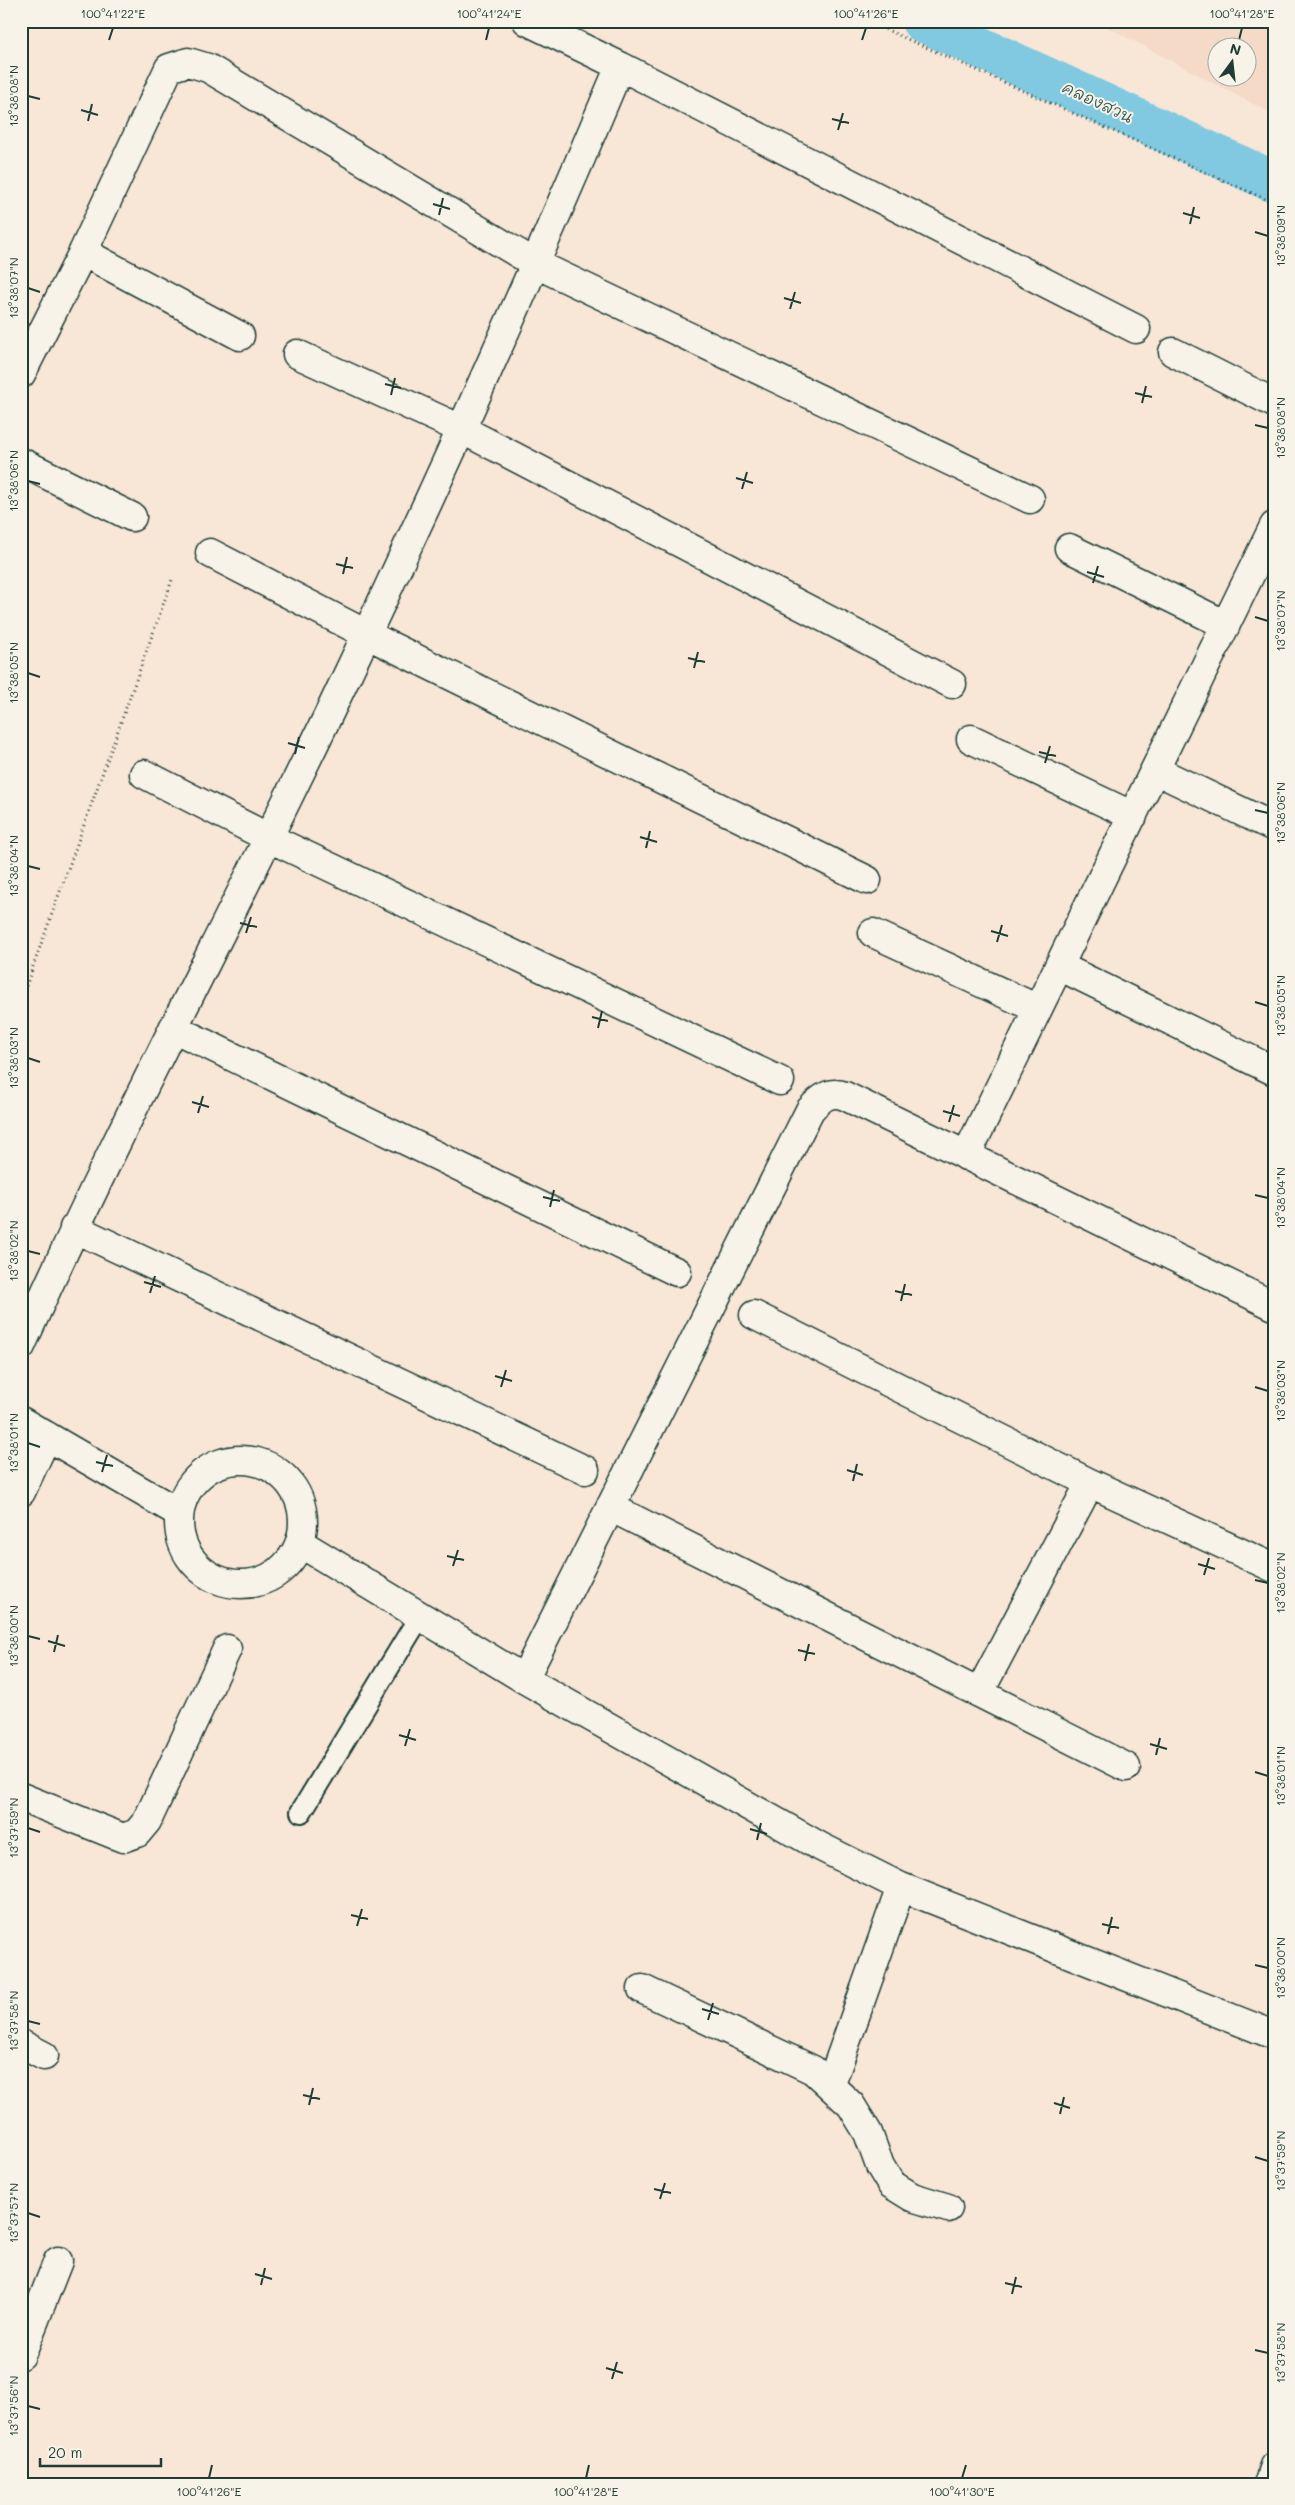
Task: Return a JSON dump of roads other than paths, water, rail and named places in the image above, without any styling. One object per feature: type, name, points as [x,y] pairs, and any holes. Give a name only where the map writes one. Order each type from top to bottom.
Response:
[{"type":"street","points":[[527,21],[620,66],[1136,329]]},
{"type":"street","points":[[21,374],[83,252],[169,68],[188,62],[208,68],[536,264],[1030,499]]},
{"type":"street","points":[[21,1346],[74,1228],[267,838],[366,634],[462,429],[536,264],[620,66]]},
{"type":"street","points":[[83,252],[240,336]]},
{"type":"street","points":[[1173,352],[1274,403]]},
{"type":"street","points":[[297,354],[462,429],[952,684]]},
{"type":"street","points":[[21,462],[132,517]]},
{"type":"street","points":[[966,1156],[1274,526]]},
{"type":"street","points":[[1069,548],[1226,625]]},
{"type":"street","points":[[210,553],[366,634],[867,880]]},
{"type":"street","points":[[972,739],[1133,816]]},
{"type":"street","points":[[1155,770],[1274,828]]},
{"type":"street","points":[[144,774],[267,838],[780,1081]]},
{"type":"street","points":[[873,933],[1038,1009]]},
{"type":"street","points":[[1059,966],[1274,1071]]},
{"type":"street","points":[[173,1028],[677,1272]]},
{"type":"street","points":[[524,1679],[810,1110],[822,1097],[837,1093],[1274,1306]]},
{"type":"street","points":[[74,1228],[584,1470]]},
{"type":"street","points":[[754,1315],[1090,1483],[1274,1568]]},
{"type":"street","points":[[21,1421],[179,1513]]},
{"type":"street","points":[[21,1492],[47,1436]]},
{"type":"street","points":[[244,1460],[266,1466],[285,1478],[298,1498],[303,1520],[300,1543],[291,1560],[275,1574],[257,1582],[237,1585],[216,1579],[200,1568],[186,1552],[179,1533],[179,1513],[186,1492],[201,1474],[221,1463],[244,1460]]},
{"type":"street","points":[[979,1693],[1090,1483]]},
{"type":"street","points":[[610,1507],[1126,1767]]},
{"type":"street","points":[[300,1543],[524,1679],[819,1846],[901,1887],[1274,2034]]},
{"type":"street","points":[[21,1797],[123,1838],[137,1833],[147,1820],[227,1649]]},
{"type":"street","points":[[831,2084],[901,1887]]},
{"type":"street","points":[[642,1989],[813,2070],[831,2084],[851,2105],[868,2133],[880,2166],[891,2184],[912,2197],[948,2208]]},
{"type":"street","points":[[21,2355],[58,2261]]},
{"type":"street","points":[[1268,2484],[1274,2466]]},
{"type":"lane","points":[[301,1812],[420,1616]]},
{"type":"waterway","name":"คลองสวน","points":[[922,21],[1274,182]]}]
